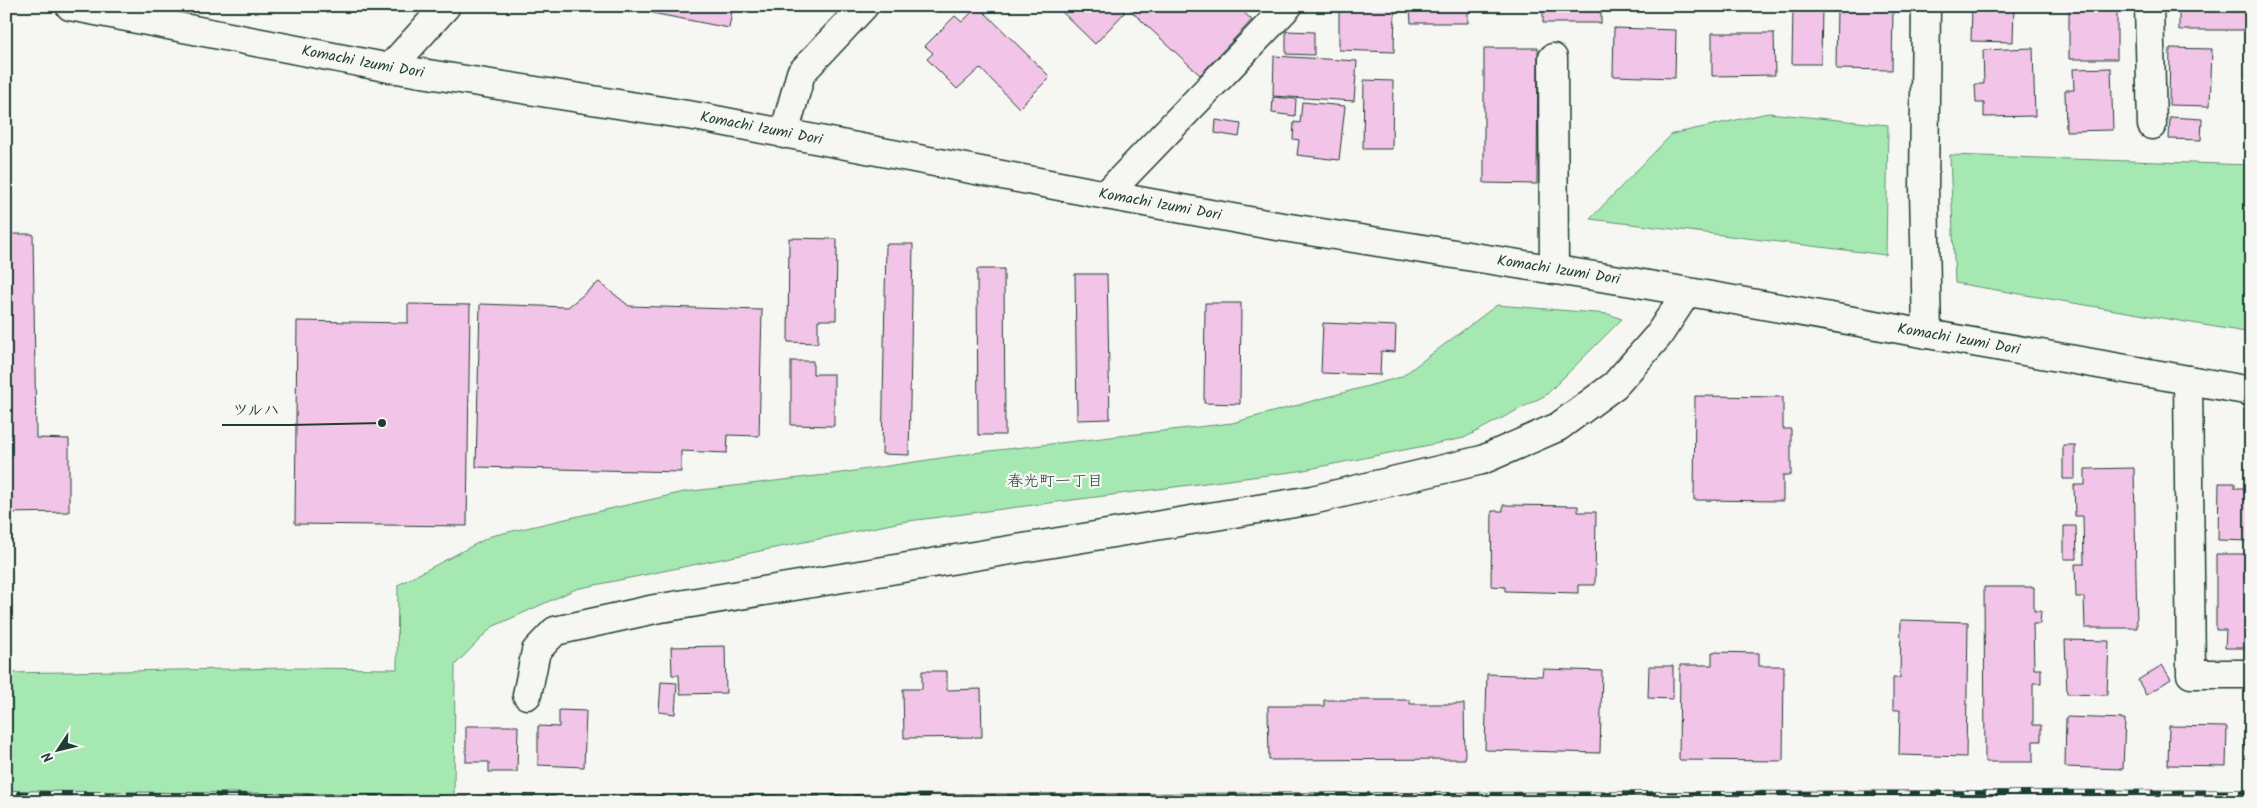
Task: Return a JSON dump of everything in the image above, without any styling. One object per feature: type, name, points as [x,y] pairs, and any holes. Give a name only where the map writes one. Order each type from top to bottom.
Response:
[{"type":"street","name":"Komachi Izumi Dori","points":[[70,6],[390,68],[700,117],[1271,225],[1687,292],[2251,391]]},
{"type":"street","points":[[390,68],[446,6]]},
{"type":"street","points":[[784,134],[801,73],[864,6]]},
{"type":"street","points":[[1106,195],[1288,6]]},
{"type":"street","points":[[1926,6],[1924,188],[1927,334]]},
{"type":"street","points":[[2149,6],[2152,125]]},
{"type":"street","points":[[1553,58],[1554,270]]},
{"type":"street","points":[[527,695],[536,651],[555,631],[655,609],[1312,500],[1482,460],[1558,427],[1615,385],[1658,336],[1687,292]]},
{"type":"street","points":[[2188,380],[2190,674],[2251,674]]},
{"type":"green space","points":[[1768,113],[1888,125],[1886,255],[1590,219],[1672,134]]},
{"type":"green space","points":[[1950,155],[2251,165],[2251,333],[1955,283]]},
{"type":"green space","points":[[1497,305],[1608,314],[1622,319],[1546,395],[1464,438],[1299,471],[901,522],[576,589],[492,627],[455,665],[454,802],[6,802],[6,673],[290,668],[397,669],[398,585],[491,536],[684,492],[841,473],[981,452],[1232,423],[1401,377]]},
{"type":"building","points":[[654,6],[733,6],[729,28],[652,13]]},
{"type":"building","points":[[978,6],[1050,77],[1019,108],[980,68],[957,89],[927,59],[933,53],[925,46],[955,16],[962,22]]},
{"type":"building","points":[[1056,6],[1119,6],[1125,12],[1095,44]]},
{"type":"building","points":[[1132,6],[1237,6],[1252,20],[1200,75],[1129,9]]},
{"type":"building","points":[[1339,6],[1395,6],[1394,52],[1339,50]]},
{"type":"building","points":[[1407,6],[1468,6],[1468,23],[1411,23],[1410,8]]},
{"type":"building","points":[[1537,6],[1601,6],[1601,23],[1543,23],[1543,9],[1537,9]]},
{"type":"building","points":[[1793,6],[1822,6],[1821,64],[1792,64]]},
{"type":"building","points":[[1837,6],[1893,6],[1892,70],[1836,69]]},
{"type":"building","points":[[1972,6],[2014,6],[2013,42],[1971,41]]},
{"type":"building","points":[[2069,6],[2117,6],[2117,59],[2069,59]]},
{"type":"building","points":[[2179,6],[2251,6],[2251,30],[2179,30]]},
{"type":"building","points":[[1614,28],[1676,30],[1675,78],[1613,76]]},
{"type":"building","points":[[1286,31],[1314,32],[1314,55],[1286,54]]},
{"type":"building","points":[[1712,33],[1774,33],[1775,75],[1712,76]]},
{"type":"building","points":[[1484,48],[1538,48],[1537,184],[1484,183]]},
{"type":"building","points":[[2033,48],[2035,116],[1984,117],[1984,103],[1976,103],[1975,84],[1984,84],[1983,50]]},
{"type":"building","points":[[2170,48],[2212,49],[2210,106],[2169,105]]},
{"type":"building","points":[[1274,56],[1357,61],[1354,101],[1273,96]]},
{"type":"building","points":[[2111,68],[2113,130],[2066,131],[2065,90],[2074,90],[2073,69]]},
{"type":"building","points":[[1364,80],[1393,81],[1392,149],[1363,149]]},
{"type":"building","points":[[1273,97],[1296,99],[1295,116],[1272,113]]},
{"type":"building","points":[[1302,102],[1345,106],[1339,160],[1297,155],[1299,140],[1293,139],[1294,122],[1300,123]]},
{"type":"building","points":[[2170,117],[2202,119],[2201,140],[2169,139]]},
{"type":"building","points":[[1216,120],[1241,124],[1239,137],[1215,133]]},
{"type":"building","points":[[6,234],[33,234],[36,438],[69,439],[69,512],[6,513]]},
{"type":"building","points":[[789,238],[837,239],[836,320],[818,320],[818,343],[788,342]]},
{"type":"building","points":[[886,244],[913,244],[909,455],[882,454]]},
{"type":"building","points":[[977,269],[1004,269],[1005,435],[978,435]]},
{"type":"building","points":[[1075,274],[1107,274],[1110,419],[1077,420]]},
{"type":"building","points":[[599,282],[629,306],[762,310],[759,436],[728,435],[727,453],[681,451],[681,472],[476,467],[480,304],[568,307]]},
{"type":"building","points":[[1205,303],[1241,303],[1240,404],[1204,403]]},
{"type":"building","points":[[408,304],[470,305],[467,526],[295,524],[297,321],[408,323]]},
{"type":"building","points":[[1323,323],[1396,326],[1395,352],[1381,351],[1380,375],[1321,373]]},
{"type":"building","points":[[791,361],[813,361],[813,374],[834,374],[834,426],[791,425]]},
{"type":"building","points":[[1695,396],[1783,397],[1783,429],[1791,429],[1791,475],[1783,475],[1783,501],[1694,500]]},
{"type":"building","points":[[2063,445],[2075,445],[2075,479],[2063,479]]},
{"type":"building","points":[[2134,468],[2137,628],[2085,628],[2084,597],[2076,597],[2075,564],[2084,564],[2083,516],[2075,516],[2074,485],[2085,485],[2085,469]]},
{"type":"building","points":[[2219,483],[2235,483],[2235,488],[2251,488],[2251,541],[2218,540]]},
{"type":"building","points":[[1503,505],[1578,506],[1578,512],[1596,512],[1595,585],[1578,585],[1578,593],[1505,591],[1505,587],[1491,586],[1492,511],[1503,511]]},
{"type":"building","points":[[2064,526],[2076,526],[2077,559],[2064,559]]},
{"type":"building","points":[[2216,554],[2251,554],[2251,648],[2225,648],[2226,630],[2216,630]]},
{"type":"building","points":[[1984,587],[2034,587],[2034,611],[2041,611],[2040,624],[2033,624],[2034,669],[2041,669],[2041,683],[2033,683],[2033,725],[2041,725],[2041,741],[2033,741],[2033,762],[1985,762]]},
{"type":"building","points":[[1901,620],[1968,622],[1966,757],[1899,755],[1900,710],[1893,710],[1893,678],[1900,678]]},
{"type":"building","points":[[2065,640],[2109,641],[2107,695],[2067,694]]},
{"type":"building","points":[[725,646],[726,693],[680,694],[679,675],[672,675],[671,647]]},
{"type":"building","points":[[1712,652],[1759,653],[1759,666],[1784,666],[1783,761],[1679,760],[1680,665],[1712,665]]},
{"type":"building","points":[[2162,665],[2171,679],[2146,695],[2138,680]]},
{"type":"building","points":[[1649,666],[1673,666],[1673,699],[1648,698]]},
{"type":"building","points":[[1543,669],[1602,671],[1600,753],[1485,750],[1487,674],[1542,676]]},
{"type":"building","points":[[922,671],[947,671],[947,690],[981,689],[982,737],[904,738],[903,689],[922,689]]},
{"type":"building","points":[[661,682],[677,683],[675,714],[659,712]]},
{"type":"building","points":[[1324,700],[1410,700],[1410,704],[1464,704],[1465,759],[1269,760],[1268,706],[1324,706]]},
{"type":"building","points":[[559,710],[586,711],[584,767],[538,765],[538,726],[559,727]]},
{"type":"building","points":[[2066,717],[2125,719],[2123,769],[2065,767]]},
{"type":"building","points":[[2245,717],[2251,717],[2251,748],[2245,749]]},
{"type":"building","points":[[466,726],[518,726],[517,772],[489,772],[489,762],[466,762]]},
{"type":"building","points":[[2169,726],[2227,727],[2226,766],[2168,765]]},
{"type":"railway","points":[[6,793],[472,798],[2251,792]]},
{"type":"place","name":"ツルハ","points":[[382,423]]},
{"type":"district","name":"春光町一丁目","points":[[1055,481]]}]
